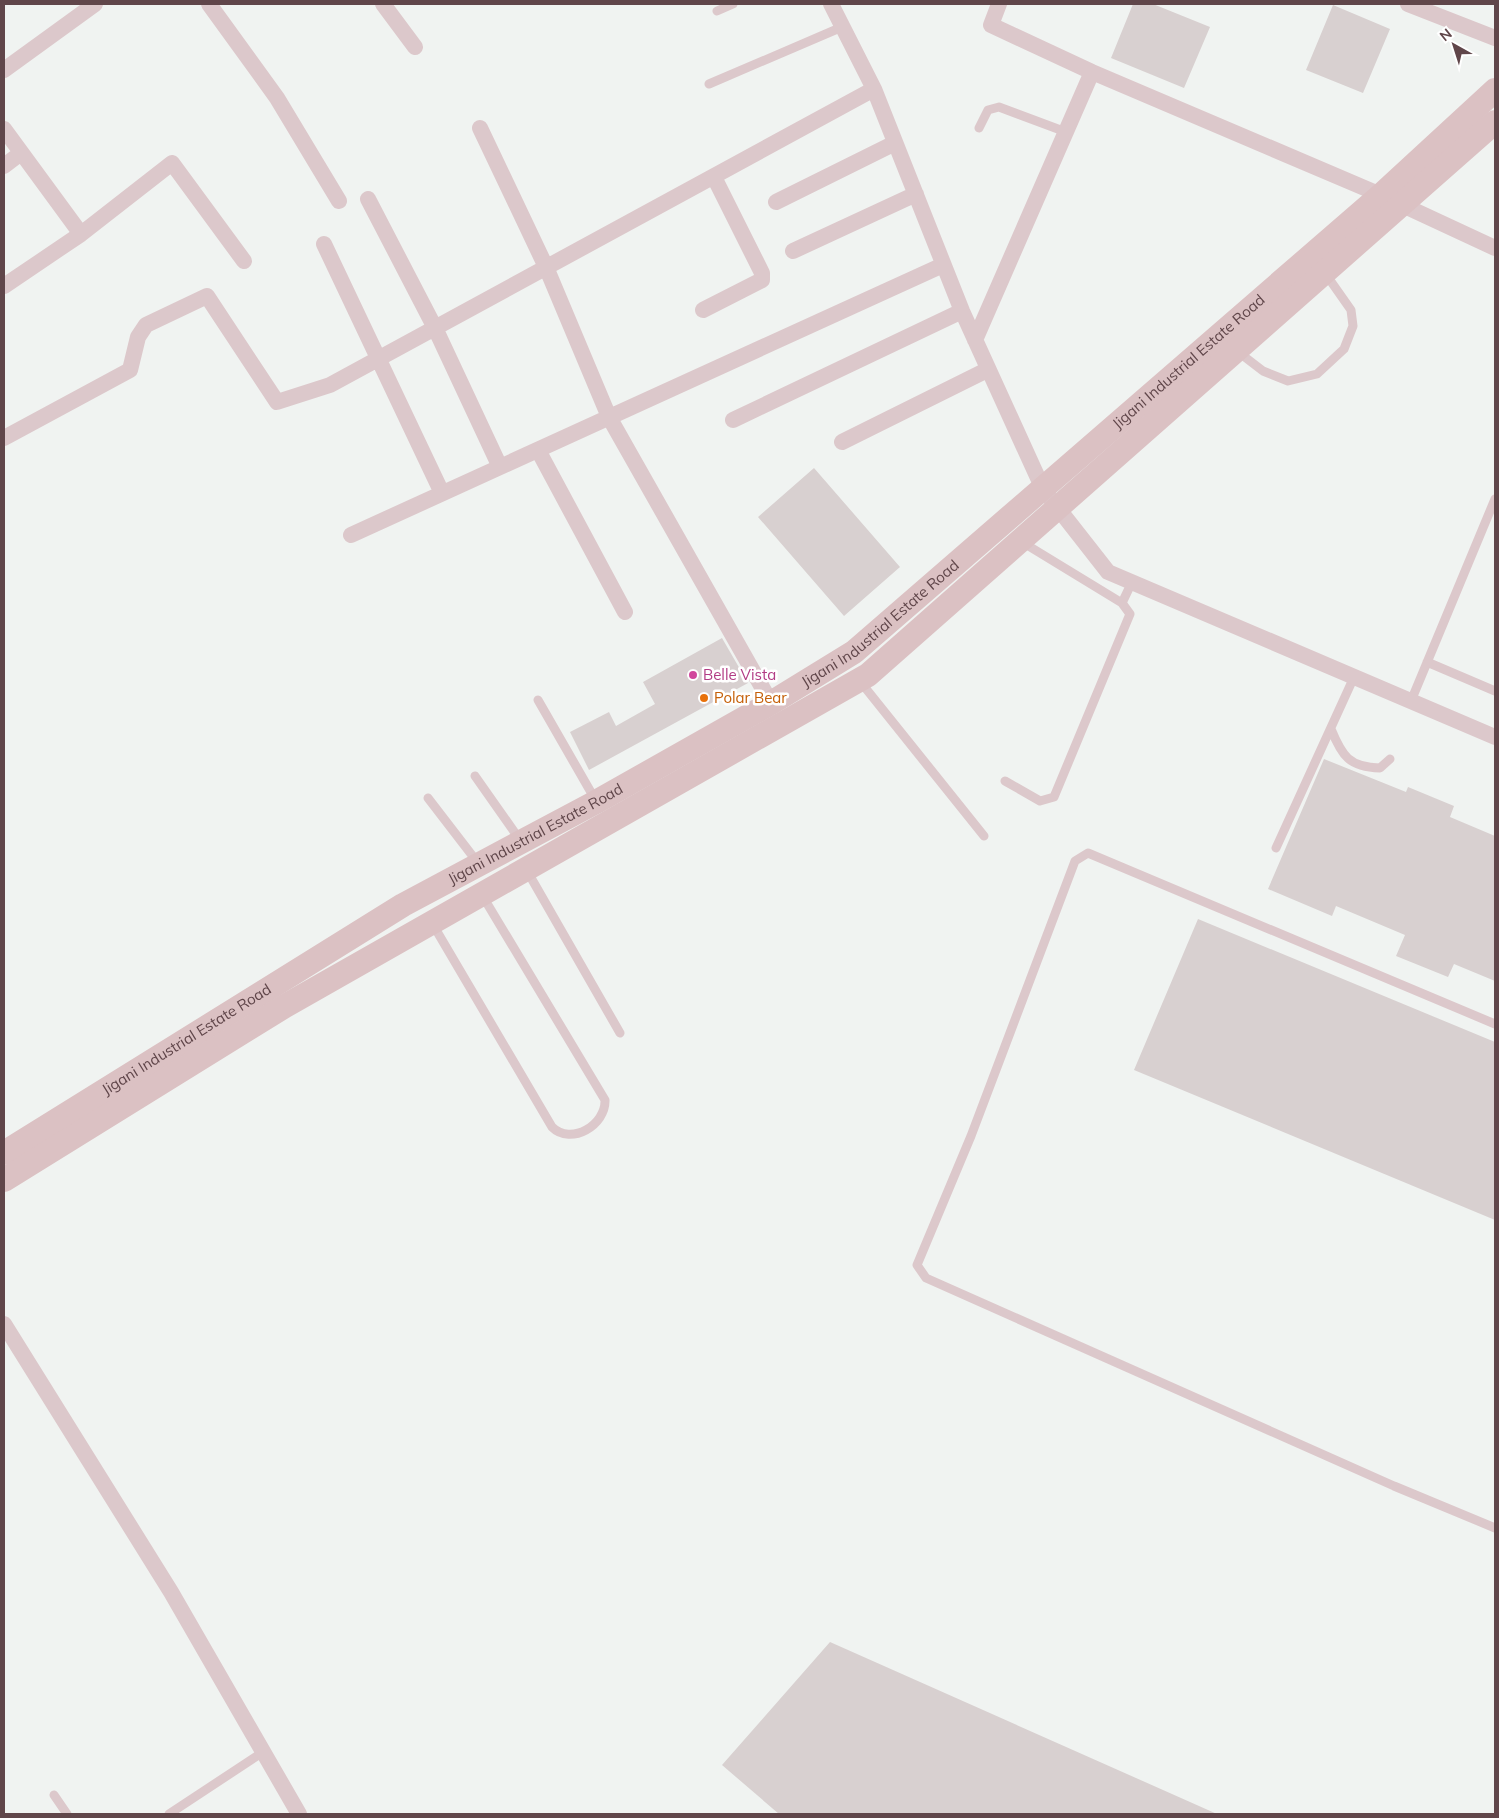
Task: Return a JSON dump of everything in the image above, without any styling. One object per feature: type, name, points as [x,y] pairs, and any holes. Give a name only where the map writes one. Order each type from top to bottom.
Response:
[{"type":"main road","name":"Jigani Industrial Estate Road","points":[[4,1153],[403,905],[596,802],[771,703],[854,652],[1380,195],[1495,90]]},
{"type":"main road","name":"Jigani Industrial Estate Road","points":[[4,1180],[285,1006],[868,675],[1495,122]]},
{"type":"street","points":[[4,70],[95,4]]},
{"type":"street","points":[[209,4],[277,98],[339,200]]},
{"type":"street","points":[[383,4],[415,47]]},
{"type":"street","points":[[831,4],[874,89],[962,311],[987,370],[1043,489],[1108,572],[1495,737]]},
{"type":"street","points":[[999,4],[991,25],[1092,72],[1380,195],[1495,248]]},
{"type":"street","points":[[1408,4],[1495,38]]},
{"type":"street","points":[[975,340],[1092,72]]},
{"type":"street","points":[[4,438],[130,370],[138,337],[146,325],[207,296],[277,402],[330,385],[874,89]]},
{"type":"street","points":[[480,128],[546,267],[609,417],[771,703]]},
{"type":"street","points":[[4,129],[81,234]]},
{"type":"street","points":[[776,202],[895,143]]},
{"type":"street","points":[[4,166],[21,152]]},
{"type":"street","points":[[4,286],[81,234],[172,164],[244,261]]},
{"type":"street","points":[[703,310],[762,280],[762,273],[714,176]]},
{"type":"street","points":[[793,251],[916,194]]},
{"type":"street","points":[[368,199],[435,328],[500,467]]},
{"type":"street","points":[[324,244],[442,493]]},
{"type":"street","points":[[351,535],[944,265]]},
{"type":"street","points":[[733,420],[962,311]]},
{"type":"street","points":[[842,442],[987,370]]},
{"type":"street","points":[[538,450],[625,612]]},
{"type":"street","points":[[4,1324],[171,1592],[299,1814]]},
{"type":"lane","points":[[716,11],[733,4]]},
{"type":"lane","points":[[709,84],[842,27]]},
{"type":"lane","points":[[979,128],[988,110],[999,107],[1066,132]]},
{"type":"lane","points":[[1236,351],[1263,371],[1288,381],[1317,374],[1344,349],[1353,326],[1351,310],[1325,273]]},
{"type":"lane","points":[[1411,701],[1495,499]]},
{"type":"lane","points":[[1005,782],[1040,802],[1054,797],[1130,614],[1122,602],[1020,541]]},
{"type":"lane","points":[[1122,602],[1132,582]]},
{"type":"lane","points":[[1427,662],[1495,691]]},
{"type":"lane","points":[[1276,848],[1354,677]]},
{"type":"lane","points":[[859,680],[984,836]]},
{"type":"lane","points":[[538,700],[596,802]]},
{"type":"lane","points":[[1331,729],[1342,754],[1352,762],[1364,767],[1380,768],[1390,759]]},
{"type":"lane","points":[[475,776],[521,843]]},
{"type":"lane","points":[[428,798],[480,865]]},
{"type":"lane","points":[[1495,1024],[1088,853],[1074,861],[971,1136],[917,1265],[926,1278],[1394,1486],[1495,1528]]},
{"type":"lane","points":[[526,869],[620,1033]]},
{"type":"lane","points":[[431,922],[552,1127],[559,1134],[565,1136],[572,1136],[580,1132],[597,1121],[603,1114],[605,1100],[482,894]]},
{"type":"lane","points":[[169,1814],[263,1752]]},
{"type":"lane","points":[[54,1795],[67,1814]]},
{"type":"building","points":[[1133,4],[1153,4],[1210,27],[1184,88],[1111,58]]},
{"type":"building","points":[[1333,5],[1390,29],[1363,93],[1306,70]]},
{"type":"building","points":[[814,468],[900,567],[844,616],[758,517]]},
{"type":"building","points":[[722,638],[748,683],[589,770],[570,732],[609,712],[616,726],[655,704],[643,682]]},
{"type":"building","points":[[1324,759],[1406,792],[1408,787],[1454,806],[1450,817],[1495,836],[1495,981],[1454,964],[1448,977],[1396,956],[1405,935],[1336,906],[1332,916],[1268,889]]},
{"type":"building","points":[[1198,919],[1495,1042],[1495,1220],[1134,1070]]},
{"type":"building","points":[[830,1642],[1217,1814],[779,1814],[722,1765]]},
{"type":"place","name":"Belle Vista","points":[[693,675]]},
{"type":"place","name":"Polar Bear","points":[[704,698]]}]
